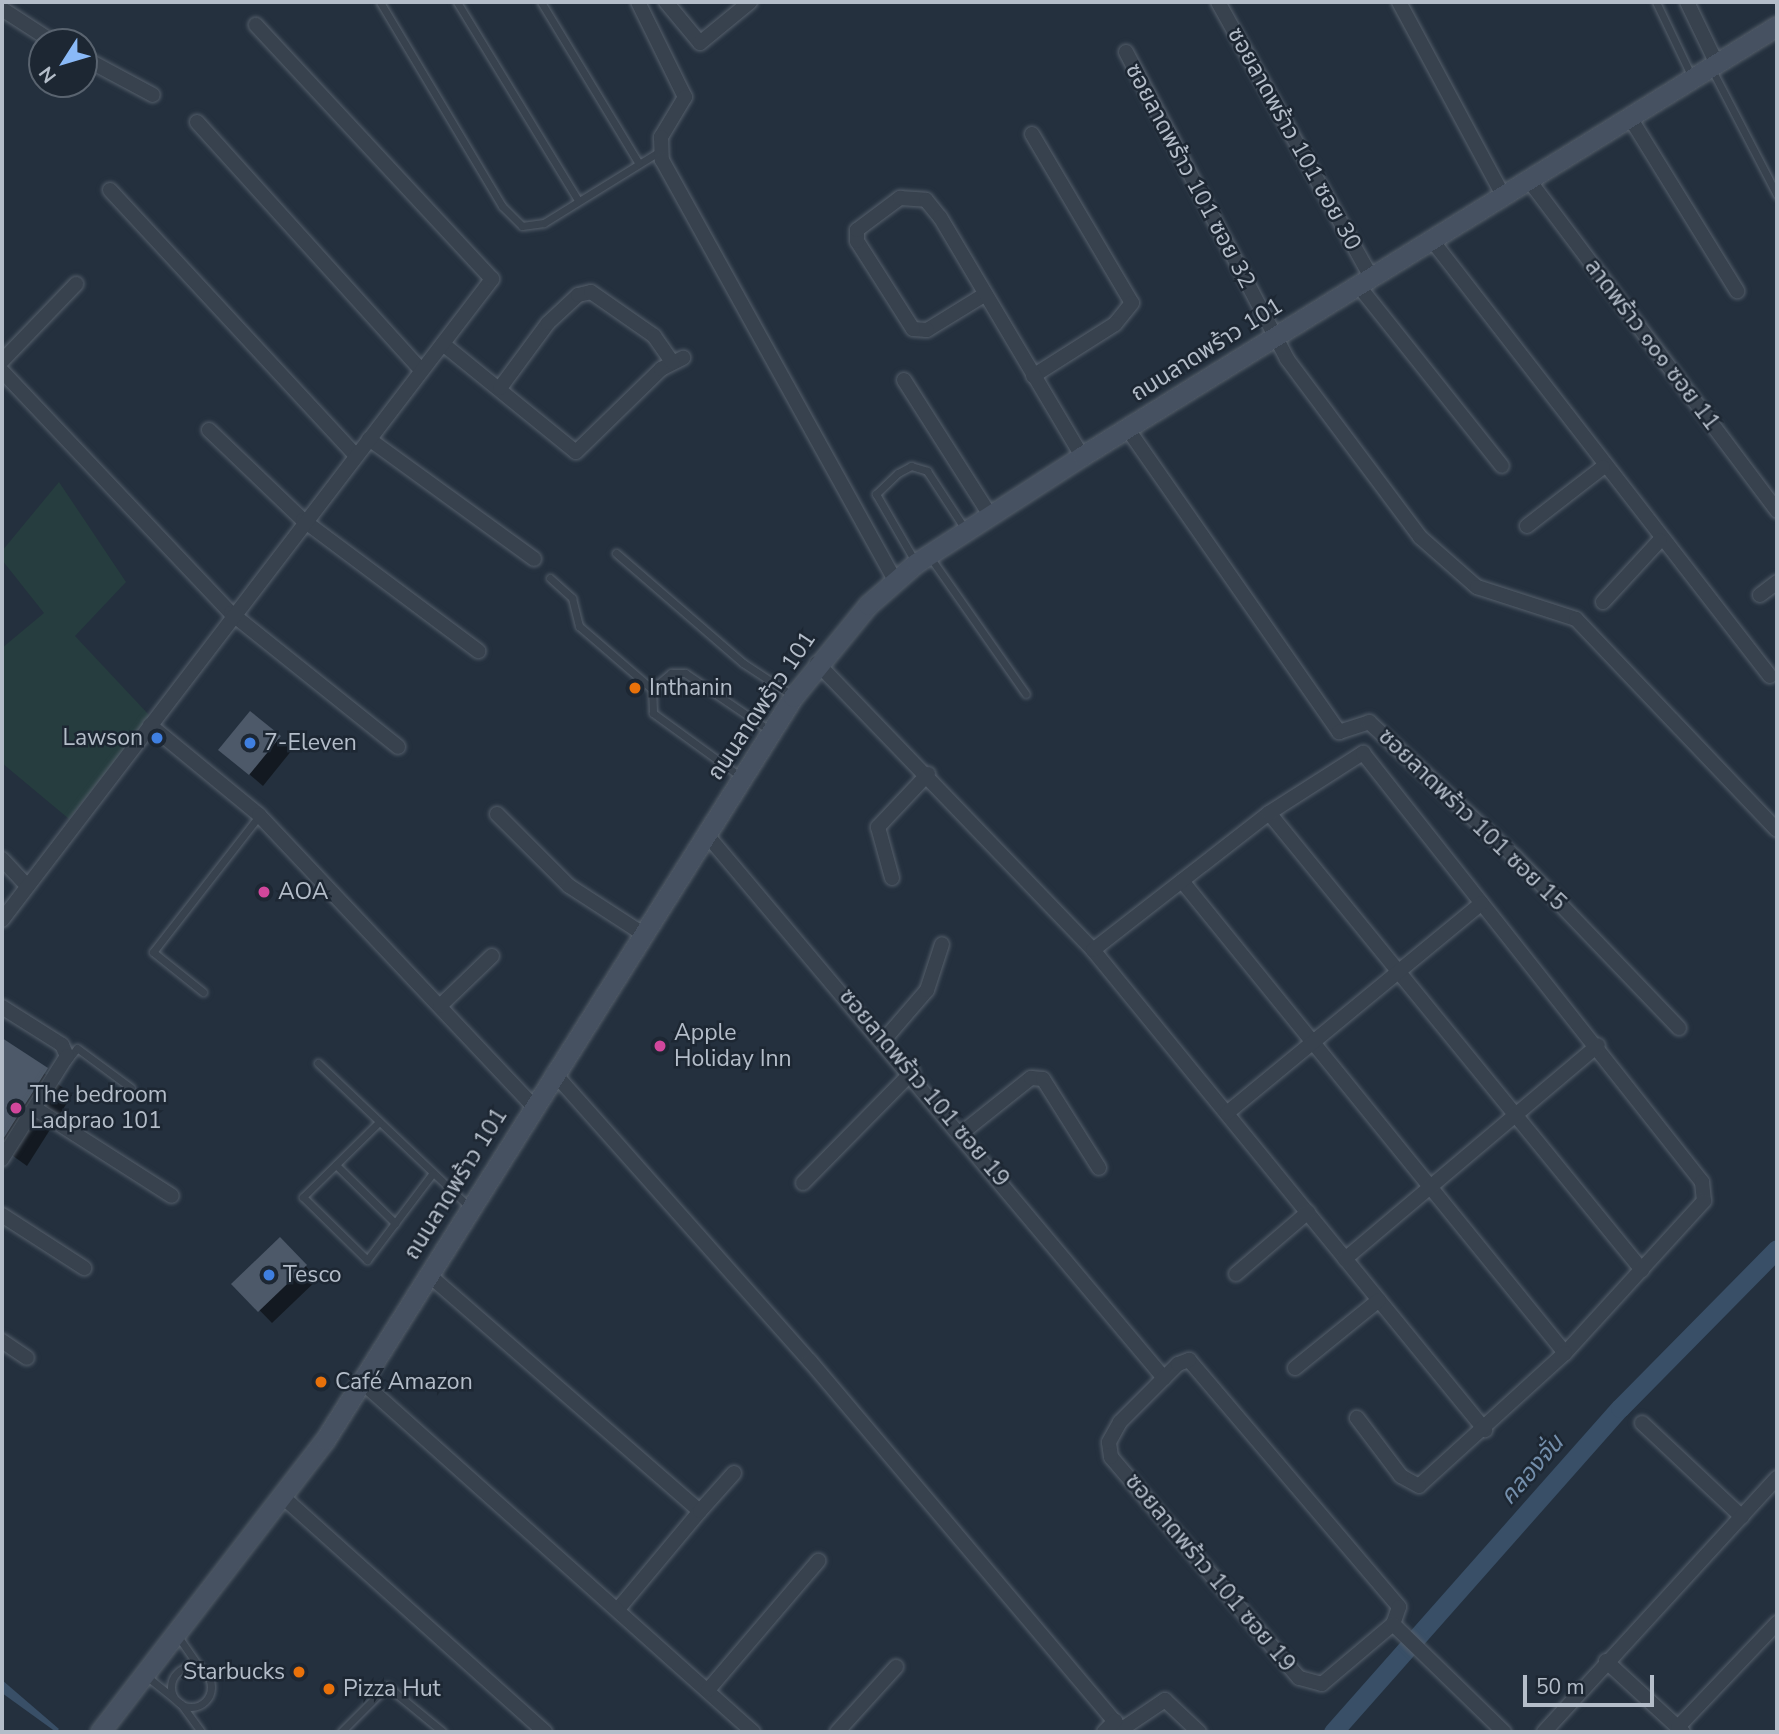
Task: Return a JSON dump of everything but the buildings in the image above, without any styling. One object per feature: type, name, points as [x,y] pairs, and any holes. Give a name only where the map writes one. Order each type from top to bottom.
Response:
[{"type":"street","points":[[638,2],[685,97],[660,151],[895,580]]},
{"type":"street","points":[[666,2],[700,43],[750,2]]},
{"type":"street","name":"ซอยลาดพร้าว 101 ซอย 30","points":[[1217,2],[1364,281],[1502,467]]},
{"type":"street","points":[[1399,2],[1503,195]]},
{"type":"street","points":[[1687,2],[1713,64]]},
{"type":"street","points":[[2,9],[31,28]]},
{"type":"street","points":[[2,920],[353,452],[369,439],[420,369],[486,291],[490,275],[256,25]]},
{"type":"street","name":"ถนนลาดพร้าว 101","points":[[100,1732],[283,1497],[362,1382],[793,696],[817,663],[895,580],[922,559],[1082,456],[1777,26]]},
{"type":"street","name":"ซอยลาดพร้าว 101 ซอย 32","points":[[1126,52],[1274,337],[1420,537],[1452,570],[1477,587],[1576,619],[1777,830]]},
{"type":"street","points":[[98,66],[153,95]]},
{"type":"street","points":[[1629,116],[1737,291]]},
{"type":"street","points":[[197,122],[420,369]]},
{"type":"street","points":[[1032,134],[1132,303],[1115,324],[1033,376]]},
{"type":"street","name":"ลาดพร้าว ๑๐๑ ซอย 11","points":[[1528,179],[1777,511]]},
{"type":"street","points":[[110,190],[353,452]]},
{"type":"street","points":[[984,295],[927,330],[913,328],[857,241],[857,230],[900,198],[926,200],[984,295],[1033,376],[1082,456]]},
{"type":"street","points":[[1431,239],[1603,467],[1770,677]]},
{"type":"street","points":[[2,361],[76,284]]},
{"type":"street","points":[[443,344],[500,388],[582,451],[678,360],[654,336],[591,292],[578,295],[548,323],[500,388]]},
{"type":"street","points":[[2,371],[231,613],[398,747]]},
{"type":"street","points":[[904,380],[990,515]]},
{"type":"street","name":"ซอยลาดพร้าว 101 ซอย 15","points":[[1127,428],[1339,732],[1369,722],[1515,857],[1679,1028]]},
{"type":"street","points":[[209,430],[303,520],[478,651]]},
{"type":"street","points":[[369,439],[534,559]]},
{"type":"street","points":[[1527,526],[1603,467]]},
{"type":"street","points":[[1603,602],[1660,540]]},
{"type":"street","points":[[1760,595],[1777,582]]},
{"type":"street","points":[[817,663],[928,774],[1093,950],[1485,1430]]},
{"type":"street","points":[[150,725],[259,815],[533,1106]]},
{"type":"street","points":[[1093,950],[1269,813],[1363,753],[1598,1045],[1706,1192],[1642,1270],[1565,1353],[1485,1430],[1412,1485],[1357,1418]]},
{"type":"street","points":[[892,878],[878,827],[928,774]]},
{"type":"street","points":[[1269,813],[1642,1270]]},
{"type":"street","points":[[497,814],[569,886],[643,934]]},
{"type":"street","name":"ซอยลาดพร้าว 101 ซอย 19","points":[[707,835],[963,1132],[1164,1378]]},
{"type":"street","points":[[2,859],[27,886]]},
{"type":"street","points":[[1182,881],[1314,1040],[1565,1353]]},
{"type":"street","points":[[1227,1113],[1397,970],[1482,903]]},
{"type":"street","points":[[884,1040],[928,989],[942,944]]},
{"type":"street","points":[[440,1006],[492,956]]},
{"type":"street","points":[[2,1007],[62,1045],[65,1063],[2,1159]]},
{"type":"street","points":[[1345,1259],[1598,1045]]},
{"type":"street","points":[[803,1183],[912,1072]]},
{"type":"street","points":[[554,1073],[810,1362],[1116,1729],[1165,1700],[1199,1732]]},
{"type":"street","points":[[963,1132],[1031,1078],[1043,1079],[1099,1168]]},
{"type":"street","points":[[36,1109],[172,1196]]},
{"type":"street","points":[[1236,1274],[1308,1213]]},
{"type":"street","points":[[2,1215],[84,1268]]},
{"type":"street","points":[[429,1275],[700,1511]]},
{"type":"street","points":[[1295,1368],[1379,1300]]},
{"type":"street","points":[[2,1341],[27,1358]]},
{"type":"street","name":"ซอยลาดพร้าว 101 ซอย 19","points":[[1189,1360],[1198,1367],[1399,1607],[1394,1624],[1322,1684],[1300,1678],[1111,1457],[1109,1442],[1120,1422],[1178,1363],[1189,1360]]},
{"type":"street","points":[[362,1382],[753,1732]]},
{"type":"street","points":[[1642,1423],[1742,1517]]},
{"type":"street","points":[[618,1609],[734,1473]]},
{"type":"street","points":[[1545,1732],[1606,1661],[1777,1478]]},
{"type":"street","points":[[283,1497],[545,1732]]},
{"type":"street","points":[[708,1690],[818,1560]]},
{"type":"street","points":[[1606,1661],[1680,1730],[1777,1623]]},
{"type":"street","points":[[1394,1624],[1504,1732]]},
{"type":"street","points":[[837,1732],[895,1667]]},
{"type":"lane","points":[[380,2],[513,219],[522,226],[544,223],[660,151]]},
{"type":"lane","points":[[457,2],[579,200]]},
{"type":"lane","points":[[541,2],[639,164]]},
{"type":"lane","points":[[1656,2],[1692,77]]},
{"type":"lane","points":[[1713,64],[1777,195]]},
{"type":"lane","points":[[966,530],[927,471],[911,466],[898,473],[876,494],[922,559],[1026,694]]},
{"type":"lane","points":[[616,553],[743,663],[793,696]]},
{"type":"lane","points":[[550,578],[572,598],[579,625],[652,689]]},
{"type":"lane","points":[[743,779],[653,713],[652,689],[661,677],[685,673],[772,732]]},
{"type":"lane","points":[[203,992],[153,953],[259,815]]},
{"type":"lane","points":[[65,1063],[78,1048],[131,1088]]},
{"type":"lane","points":[[318,1063],[471,1209]]},
{"type":"lane","points":[[379,1122],[303,1197],[367,1260],[432,1174]]},
{"type":"lane","points":[[336,1165],[395,1223]]},
{"type":"lane","points":[[145,1675],[180,1704],[205,1701],[210,1682],[177,1634]]},
{"type":"lane","points":[[201,1732],[171,1688],[175,1676],[191,1667],[203,1671]]},
{"type":"lane","points":[[341,1732],[387,1686],[443,1732]]},
{"type":"green space","points":[[59,482],[126,582],[75,636],[150,716],[69,819],[2,763],[2,648],[44,613],[2,560],[2,551]]},
{"type":"water","points":[[2,1680],[59,1729],[56,1732],[2,1693]]},
{"type":"waterway","name":"คลองจั่น","points":[[1333,1732],[1620,1408],[1777,1249]]},
{"type":"place","name":"Inthanin","points":[[635,688]]},
{"type":"place","name":"Lawson","points":[[157,738]]},
{"type":"place","name":"7-Eleven","points":[[250,743]]},
{"type":"place","name":"AOA","points":[[264,892]]},
{"type":"place","name":"Apple Holiday Inn","points":[[660,1046]]},
{"type":"place","name":"The bedroom Ladprao 101","points":[[16,1108]]},
{"type":"place","name":"Tesco","points":[[269,1275]]},
{"type":"place","name":"Café Amazon","points":[[321,1382]]},
{"type":"place","name":"Starbucks","points":[[299,1672]]},
{"type":"place","name":"Pizza Hut","points":[[329,1689]]}]
